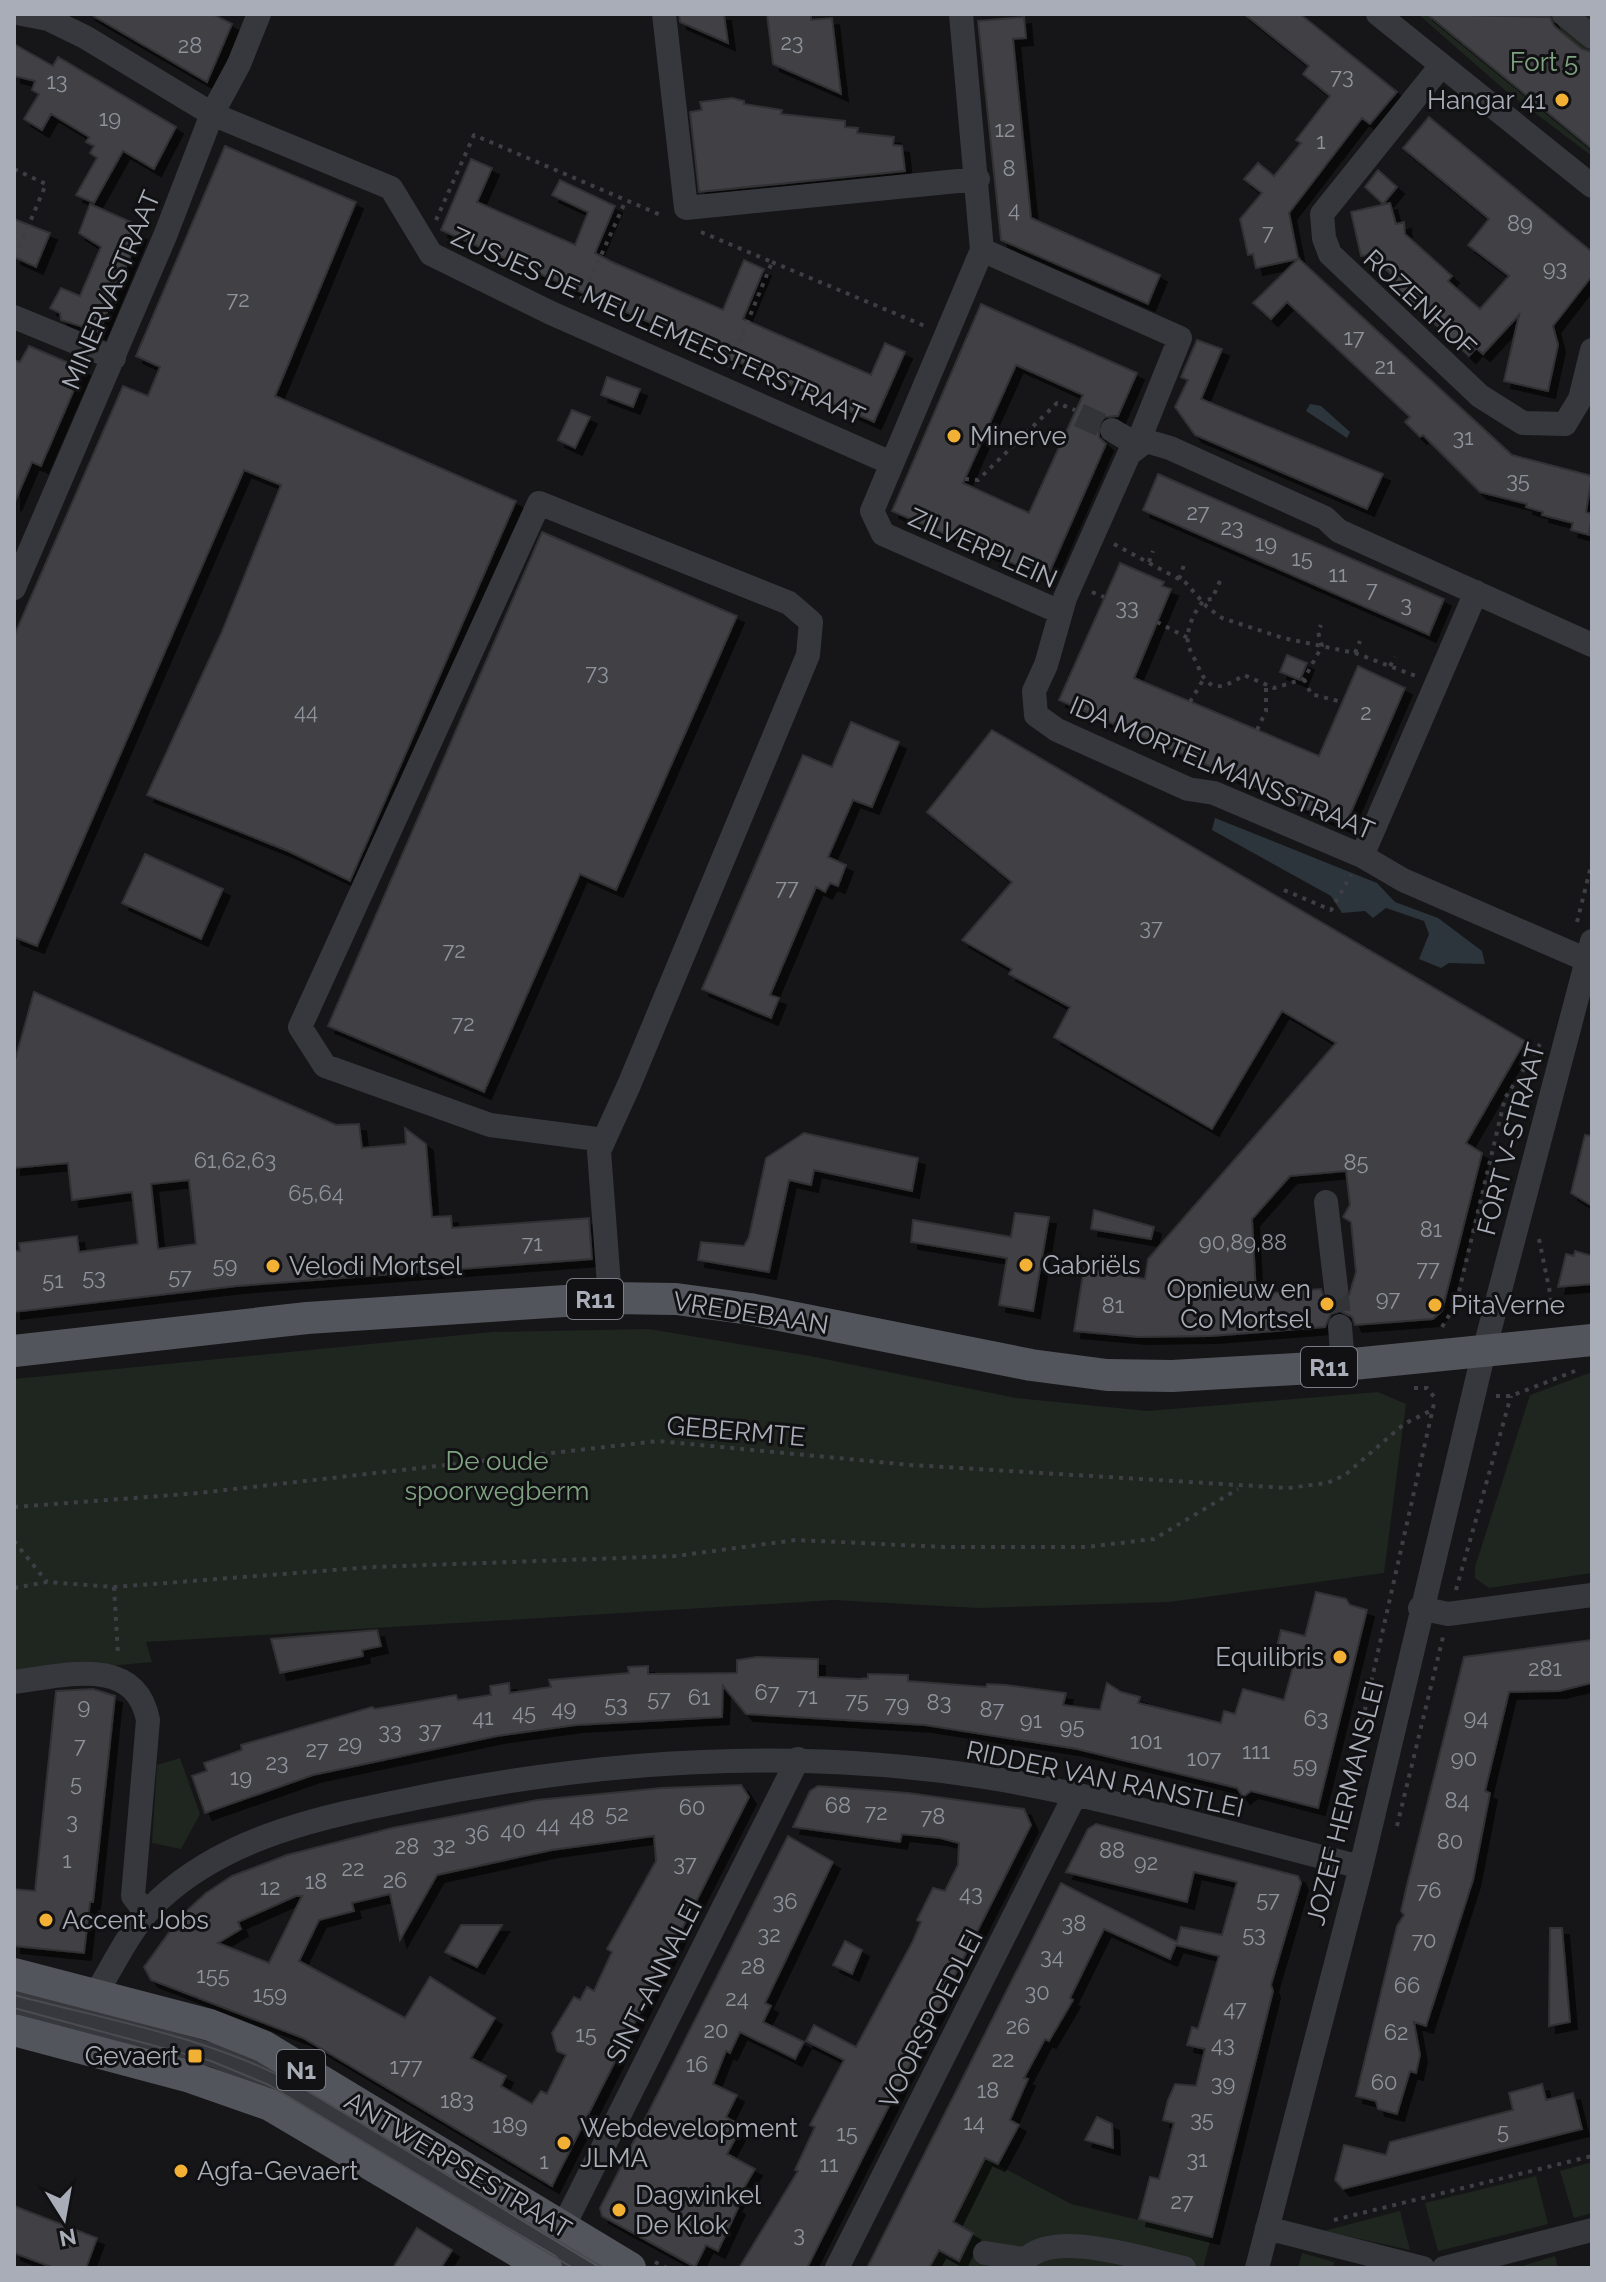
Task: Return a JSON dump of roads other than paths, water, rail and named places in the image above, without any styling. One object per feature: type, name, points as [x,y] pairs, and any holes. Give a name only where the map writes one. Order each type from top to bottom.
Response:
[{"type":"main road","name":"VREDEBAAN","points":[[14,1351],[307,1318],[610,1298],[676,1299],[750,1309],[1031,1365],[1107,1375],[1172,1376],[1343,1365],[1484,1351]]},
{"type":"main road","name":"R11","points":[[1484,1351],[1592,1340]]},
{"type":"main road","name":"ANTWERPSESTRAAT","points":[[14,1974],[210,2025],[263,2046],[630,2268]]},
{"type":"main road","name":"ANTWERPSESTRAAT","points":[[14,2030],[187,2076],[270,2105],[546,2268]]},
{"type":"street","name":"ZUSJES DE MEULEMEESTERSTRAAT","points":[[22,14],[48,19],[85,37],[212,114],[391,188],[431,254],[571,323],[891,463]]},
{"type":"street","name":"MINERVASTRAAT","points":[[14,588],[114,358],[212,114],[239,64],[259,14]]},
{"type":"street","points":[[664,14],[686,208],[978,179]]},
{"type":"street","points":[[891,463],[982,250],[961,14]]},
{"type":"street","points":[[1378,14],[1440,67],[1592,186]]},
{"type":"street","points":[[1564,14],[1592,37]]},
{"type":"street","name":"ROZENHOF","points":[[1440,67],[1322,214],[1324,238],[1330,254],[1480,396],[1523,423],[1565,424],[1580,399],[1592,350]]},
{"type":"street","name":"IDA MORTELMANSSTRAAT","points":[[982,250],[1180,338],[1137,445],[1129,454],[1060,612],[1046,665],[1034,691],[1033,706],[1043,724],[1188,789],[1214,793],[1362,856],[1403,880],[1583,951]]},
{"type":"street","points":[[14,317],[114,358]]},
{"type":"street","points":[[1112,430],[1137,445],[1146,441],[1170,448],[1325,518],[1353,537],[1592,645]]},
{"type":"street","name":"ZILVERPLEIN","points":[[891,463],[872,511],[883,534],[1060,612]]},
{"type":"street","points":[[604,1140],[490,1125],[325,1066],[300,1027],[539,503],[789,603],[811,622],[808,655],[604,1140],[599,1151],[610,1298]]},
{"type":"street","points":[[1362,856],[1476,592]]},
{"type":"street","name":"FORT V-STRAAT","points":[[1484,1351],[1583,951]]},
{"type":"street","points":[[1326,1202],[1336,1288]]},
{"type":"street","points":[[1340,1326],[1343,1365]]},
{"type":"street","name":"JOZEF HERMANSLEI","points":[[1257,2268],[1361,1867],[1420,1608],[1484,1351]]},
{"type":"street","points":[[1420,1608],[1448,1614],[1592,1595]]},
{"type":"street","points":[[14,1682],[85,1673],[119,1676],[145,1700],[148,1720],[133,1896],[146,1913]]},
{"type":"street","name":"RIDDER VAN RANSTLEI","points":[[95,1995],[146,1913],[161,1898],[217,1857],[285,1830],[346,1812],[521,1778],[644,1765],[798,1759],[983,1776],[1075,1795],[1361,1867]]},
{"type":"street","name":"SINT-ANNALEI","points":[[562,2229],[798,1759]]},
{"type":"street","name":"VOORSPOEDLEI","points":[[837,2268],[1075,1795]]},
{"type":"street","points":[[14,2001],[216,2056],[266,2076],[589,2268]]},
{"type":"street","points":[[1267,2228],[1423,2268]]},
{"type":"street","points":[[1444,2268],[1592,2230]]},
{"type":"street","points":[[985,2253],[1022,2263],[1047,2247],[1082,2245],[1184,2268]]},
{"type":"tunnel","points":[[1079,415],[1112,430]]},
{"type":"tunnel","points":[[1336,1288],[1340,1326]]},
{"type":"tram line","points":[[14,1995],[157,2031],[261,2067],[294,2083],[604,2268]]},
{"type":"tram line","points":[[14,2008],[211,2061],[269,2085],[573,2268]]},
{"type":"place","name":"Hangar 41","points":[[1562,100]]},
{"type":"place","name":"Minerve","points":[[954,436]]},
{"type":"place","name":"Gabriëls","points":[[1026,1265]]},
{"type":"place","name":"Velodi Mortsel","points":[[273,1266]]},
{"type":"place","name":"Opnieuw en Co Mortsel","points":[[1327,1304]]},
{"type":"place","name":"PitaVerne","points":[[1435,1305]]},
{"type":"place","name":"Equilibris","points":[[1340,1657]]},
{"type":"place","name":"Accent Jobs","points":[[46,1920]]},
{"type":"place","name":"Gevaert","points":[[195,2056]]},
{"type":"place","name":"Webdevelopment JLMA","points":[[564,2143]]},
{"type":"place","name":"Agfa-Gevaert","points":[[181,2171]]},
{"type":"place","name":"Dagwinkel De Klok","points":[[619,2210]]},
{"type":"park label","name":"Fort 5","points":[[1544,62]]},
{"type":"park label","name":"De oude spoorwegberm","points":[[497,1476]]}]
